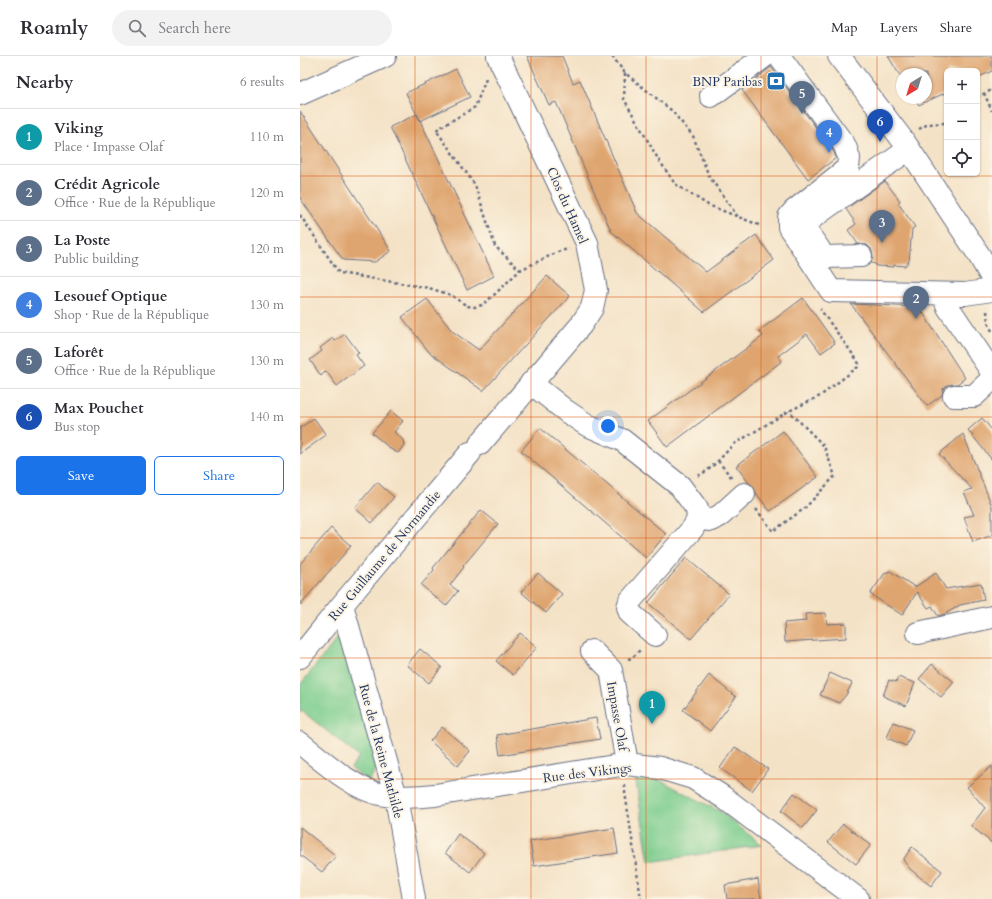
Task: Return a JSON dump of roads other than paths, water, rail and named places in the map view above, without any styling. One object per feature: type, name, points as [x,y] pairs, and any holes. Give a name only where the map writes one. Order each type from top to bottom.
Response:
[{"type":"street","name":"Clos du Hamel","points":[[475,448],[581,325],[592,308],[596,290],[586,243],[498,56]]},
{"type":"street","points":[[711,96],[765,56]]},
{"type":"street","points":[[779,56],[845,146],[849,158],[848,168],[794,211],[789,217],[789,227],[831,291],[944,294],[972,293],[990,299]]},
{"type":"street","points":[[839,56],[871,97],[914,139],[992,278]]},
{"type":"street","points":[[300,94],[381,57]]},
{"type":"street","points":[[849,291],[809,235],[804,225],[914,139]]},
{"type":"street","points":[[825,257],[861,256]]},
{"type":"street","points":[[944,294],[948,307],[990,369],[992,368]]},
{"type":"street","points":[[954,396],[974,396],[992,379]]},
{"type":"street","points":[[531,383],[566,411],[587,425],[622,440],[680,486],[697,509],[698,519],[693,528],[630,602],[628,607],[630,613],[655,635]]},
{"type":"street","name":"Rue Guillaume de Normandie","points":[[300,657],[475,448]]},
{"type":"street","points":[[698,519],[712,520],[721,515],[744,494]]},
{"type":"street","name":"Rue de la Reine Mathilde","points":[[342,605],[396,797],[414,899]]},
{"type":"street","points":[[918,633],[992,617]]},
{"type":"street","name":"Impasse Olaf","points":[[592,651],[610,670],[627,764]]},
{"type":"street","name":"Rue des Vikings","points":[[300,743],[361,788],[378,794],[396,797],[415,797],[627,764],[660,768],[693,778],[724,797],[858,899]]},
{"type":"place","name":"BNP Paribas","points":[[776,81]]},
{"type":"place","name":"Laforêt","points":[[802,114]]},
{"type":"place","name":"Max Pouchet","points":[[880,142]]},
{"type":"place","name":"Lesouef Optique","points":[[829,153]]},
{"type":"place","name":"La Poste","points":[[882,243]]},
{"type":"place","name":"Crédit Agricole","points":[[916,319]]},
{"type":"place","name":"Viking","points":[[652,724]]}]
